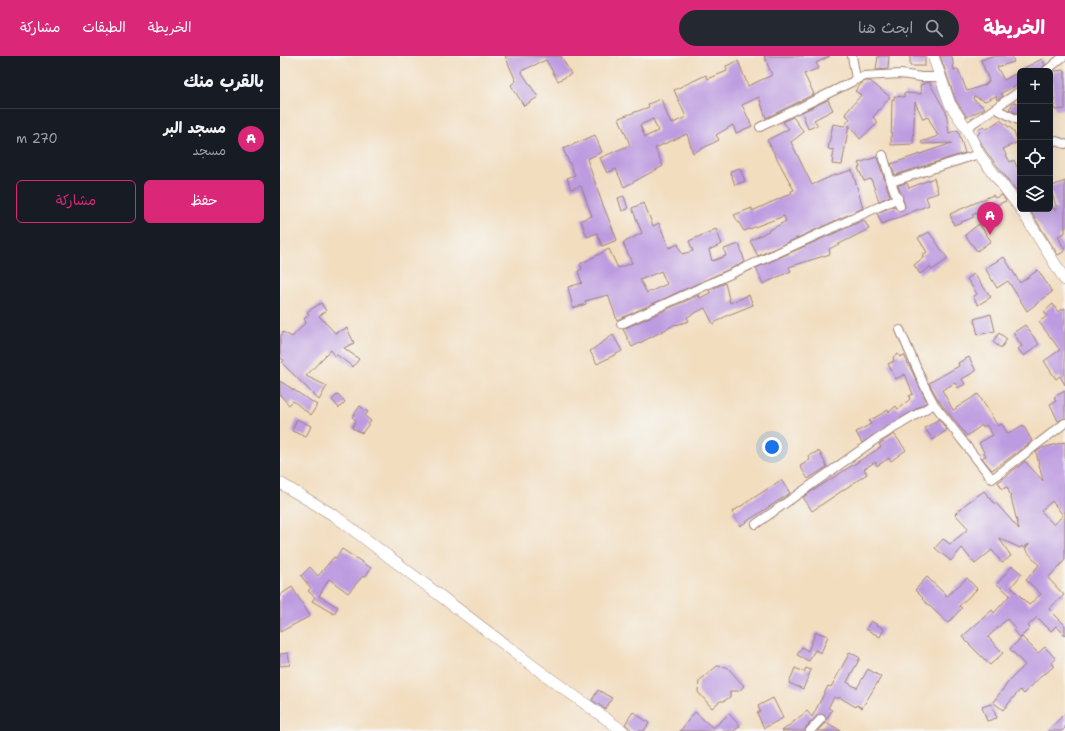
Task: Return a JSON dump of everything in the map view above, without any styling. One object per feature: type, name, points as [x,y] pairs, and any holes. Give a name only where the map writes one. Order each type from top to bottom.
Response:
[{"type":"main road","points":[[933,56],[950,104],[966,128],[979,154],[1017,205]]},
{"type":"main road","points":[[1022,212],[1065,280]]},
{"type":"main road","points":[[280,483],[334,516],[623,731]]},
{"type":"street","points":[[852,56],[856,79]]},
{"type":"street","points":[[1050,68],[1064,56]]},
{"type":"street","points":[[760,127],[856,79],[871,75],[891,76],[901,74],[921,77],[940,77]]},
{"type":"street","points":[[966,128],[1017,93]]},
{"type":"street","points":[[996,109],[1017,120]]},
{"type":"street","points":[[1053,140],[1065,144]]},
{"type":"street","points":[[891,182],[979,154]]},
{"type":"street","points":[[883,155],[900,206]]},
{"type":"street","points":[[621,324],[898,198]]},
{"type":"street","points":[[900,330],[934,404],[992,479],[1065,423]]},
{"type":"street","points":[[756,524],[879,437],[934,404]]},
{"type":"street","points":[[810,731],[821,719]]},
{"type":"building","points":[[505,56],[561,56],[571,74],[558,81],[546,60],[521,71],[538,97],[524,106],[511,85],[516,81]]},
{"type":"building","points":[[764,56],[830,56],[816,63],[819,68],[804,74],[814,94],[766,118],[759,97],[742,105],[752,126],[736,133],[733,125],[716,135],[719,140],[693,153],[687,134],[655,148],[663,166],[624,187],[616,169],[607,173],[600,158],[630,145],[619,118],[649,107],[648,104],[661,99],[671,124],[686,117],[674,90],[706,75],[708,79],[727,71],[726,66],[738,61],[748,86],[772,75]],"holes":[[[653,119],[658,131],[645,137],[640,125]]]},
{"type":"building","points":[[878,56],[889,56],[888,69],[876,70]]},
{"type":"building","points":[[910,56],[925,56],[925,66],[910,66]]},
{"type":"building","points":[[940,56],[952,56],[954,70],[958,69],[967,91],[985,85],[989,81],[981,60],[992,56],[1012,56],[1014,62],[997,67],[1004,80],[1015,74],[1017,78],[1017,85],[1001,93],[1003,96],[997,100],[996,96],[985,101],[974,96],[973,99],[985,108],[967,117],[956,101]]},
{"type":"building","points":[[1042,59],[1045,65],[1042,68],[1024,68]]},
{"type":"building","points":[[1065,70],[1065,109],[1055,110],[1053,92],[1054,71]]},
{"type":"building","points":[[865,81],[870,81],[890,97],[873,117],[878,123],[860,139],[849,125],[842,165],[832,164],[834,150],[828,149],[833,124],[844,126],[850,119],[845,114],[861,95],[855,91]]},
{"type":"building","points":[[929,82],[946,112],[949,133],[958,130],[965,153],[895,175],[891,164],[952,143],[922,144],[921,142],[938,136],[928,117],[923,119],[915,102],[913,144],[891,145],[892,99],[894,100],[894,96],[904,97],[904,93],[921,94],[920,85]]},
{"type":"building","points":[[828,100],[833,110],[814,120],[818,125],[808,129],[802,112]]},
{"type":"building","points":[[1014,102],[1017,103],[1017,113],[1009,109]]},
{"type":"building","points":[[793,117],[804,132],[791,142],[812,185],[832,176],[852,170],[863,208],[758,256],[750,241],[786,221],[784,216],[744,231],[734,215],[752,208],[752,211],[792,193],[791,191],[794,190],[767,140],[789,129],[783,122]]},
{"type":"building","points":[[1000,120],[1013,130],[1017,142],[1003,149],[1010,162],[1014,160],[1017,167],[1017,191],[985,150],[977,135],[980,133],[978,130],[983,127],[987,129]]},
{"type":"building","points":[[595,135],[602,152],[587,159],[617,240],[602,246],[597,233],[587,237],[581,220],[592,216],[581,186],[571,189],[567,178],[575,175],[563,149]]},
{"type":"building","points":[[877,157],[890,196],[879,201],[871,179],[864,181],[858,168],[860,167],[858,163]]},
{"type":"building","points":[[740,168],[745,181],[735,185],[730,171]]},
{"type":"building","points":[[934,178],[938,193],[926,197],[929,205],[882,224],[877,213],[894,206],[899,211],[905,207],[898,185],[907,183],[909,188]]},
{"type":"building","points":[[1065,181],[1065,233],[1058,236],[1065,251],[1058,255],[1031,212],[1053,212],[1053,209],[1057,209],[1053,196],[1053,186]]},
{"type":"building","points":[[993,195],[995,198],[1002,195],[1006,201],[972,215],[974,217],[954,225],[950,214]]},
{"type":"building","points":[[624,196],[628,209],[622,211],[618,198]]},
{"type":"building","points":[[644,203],[653,226],[659,223],[669,248],[678,244],[682,254],[693,251],[689,241],[716,229],[722,244],[709,250],[712,261],[726,256],[724,249],[739,244],[745,262],[617,320],[608,295],[585,301],[586,304],[573,308],[568,287],[582,283],[578,271],[582,269],[580,264],[609,249],[618,268],[632,263],[623,243],[642,233],[632,208]],"holes":[[[661,271],[667,284],[647,293],[640,280]]]},
{"type":"building","points":[[864,220],[869,229],[829,249],[830,254],[789,267],[791,271],[763,284],[756,268]]},
{"type":"building","points":[[979,224],[991,241],[977,251],[965,235]]},
{"type":"building","points":[[929,232],[948,259],[932,270],[930,267],[920,274],[914,265],[924,257],[922,255],[927,252],[918,238]]},
{"type":"building","points":[[1004,257],[1020,283],[1038,270],[1052,292],[1027,311],[1008,281],[997,288],[985,268]]},
{"type":"building","points":[[974,274],[991,297],[978,305],[973,297],[977,294],[967,279]]},
{"type":"building","points":[[725,283],[730,303],[749,295],[753,305],[726,316],[713,324],[705,308],[687,317],[689,321],[676,324],[632,347],[623,329],[699,295],[700,298],[710,293],[709,290]]},
{"type":"building","points":[[321,303],[326,311],[319,316],[335,333],[347,328],[354,343],[344,348],[359,359],[353,367],[337,355],[335,356],[331,350],[322,359],[306,376],[327,386],[319,400],[282,363],[284,360],[280,358],[280,337],[283,332],[292,337],[306,322],[304,319],[309,315],[307,312]]},
{"type":"building","points":[[1053,304],[1058,312],[1065,308],[1065,385],[1060,376],[1056,379],[1044,361],[1060,350],[1039,322],[1047,316],[1044,312]]},
{"type":"building","points":[[991,314],[995,331],[978,335],[974,319]]},
{"type":"building","points":[[1025,325],[1039,344],[1024,356],[1018,349],[1022,346],[1013,333]]},
{"type":"building","points":[[999,333],[1007,339],[1001,348],[993,342]]},
{"type":"building","points":[[613,335],[622,351],[597,364],[590,351]]},
{"type":"building","points":[[898,354],[900,357],[904,355],[927,402],[862,443],[856,432],[871,424],[869,421],[888,410],[889,412],[896,406],[898,409],[910,399],[909,396],[913,394],[905,374],[896,379],[888,364],[894,361],[893,357]]},
{"type":"building","points":[[969,357],[976,371],[962,379],[965,384],[958,388],[955,383],[942,390],[953,410],[978,394],[998,426],[1002,424],[1008,434],[1023,425],[1032,441],[992,470],[982,458],[986,456],[979,443],[993,435],[986,425],[983,427],[982,425],[967,436],[939,401],[929,383],[959,366],[958,363]]},
{"type":"building","points":[[280,381],[317,405],[311,415],[293,401],[289,405],[280,395]]},
{"type":"building","points":[[1065,391],[1065,418],[1058,421],[1050,404],[1056,401],[1054,397]]},
{"type":"building","points":[[338,394],[345,402],[339,408],[332,400]]},
{"type":"building","points":[[360,406],[368,412],[365,416],[371,421],[362,433],[352,428],[356,420],[352,417]]},
{"type":"building","points":[[297,419],[311,426],[306,437],[292,431]]},
{"type":"building","points":[[939,419],[947,430],[933,440],[925,428]]},
{"type":"building","points":[[894,434],[906,450],[891,461],[889,458],[877,466],[875,462],[864,469],[867,474],[812,511],[803,497],[881,447],[879,444]]},
{"type":"building","points":[[1065,442],[1065,560],[1048,578],[1064,595],[1049,609],[1065,625],[1065,635],[1056,626],[1051,631],[1037,617],[1028,626],[1030,628],[1020,638],[1013,630],[1015,628],[1007,619],[988,637],[1003,653],[990,665],[962,637],[992,610],[994,613],[1010,595],[997,584],[1012,566],[1022,574],[1011,587],[1029,605],[1041,594],[1026,580],[1039,565],[1025,549],[1029,544],[1023,548],[1022,546],[1020,548],[999,538],[1011,556],[1002,563],[992,550],[975,564],[962,548],[951,561],[935,548],[943,539],[950,544],[967,530],[968,528],[955,514],[984,491],[1019,529],[1007,487],[1002,489],[998,482],[1025,461],[1043,481],[1036,452],[1042,448]],"holes":[[[1052,501],[1063,515],[1054,525],[1041,511]]]},
{"type":"building","points":[[819,451],[827,467],[808,479],[800,466],[810,460],[808,456]]},
{"type":"building","points":[[781,480],[790,493],[740,526],[732,512]]},
{"type":"building","points":[[342,549],[371,568],[365,577],[363,576],[348,593],[329,579],[319,596],[338,607],[334,614],[312,601],[315,597],[308,591],[311,588],[301,576],[310,567],[318,576],[334,557],[336,558]]},
{"type":"building","points":[[927,577],[947,596],[967,578],[977,589],[959,606],[962,608],[948,623],[922,599],[923,598],[915,590]]},
{"type":"building","points":[[292,587],[310,616],[280,632],[280,595]]},
{"type":"building","points":[[871,621],[884,629],[880,637],[866,629]]},
{"type":"building","points":[[816,632],[828,636],[821,653],[815,650],[809,661],[797,655],[802,647],[808,651]]},
{"type":"building","points":[[1022,637],[1038,653],[1045,647],[1056,659],[1051,663],[1054,666],[1045,674],[1044,673],[1024,694],[1020,690],[1003,710],[993,702],[1010,680],[1025,665],[1010,649]]},
{"type":"building","points":[[850,652],[860,658],[847,682],[857,688],[868,669],[881,677],[862,708],[857,705],[856,707],[839,697],[838,699],[834,697],[828,708],[832,710],[826,720],[824,715],[820,714],[806,727],[805,731],[782,731],[807,711],[812,717],[828,686],[831,687]]},
{"type":"building","points":[[288,653],[290,665],[280,666],[280,654]]},
{"type":"building","points":[[717,666],[727,667],[744,686],[739,691],[730,691],[730,697],[724,701],[720,701],[712,708],[698,692],[699,681]]},
{"type":"building","points":[[795,668],[804,672],[806,668],[811,670],[803,689],[789,683]]},
{"type":"building","points":[[598,690],[612,698],[605,709],[592,700]]},
{"type":"building","points":[[773,698],[783,718],[764,728],[757,713],[760,711],[758,706]]},
{"type":"building","points":[[991,704],[997,718],[987,721],[982,707]]},
{"type":"building","points":[[633,712],[649,723],[644,731],[633,731],[625,724]]},
{"type":"building","points":[[695,712],[713,728],[729,714],[740,726],[734,731],[680,731]]},
{"type":"building","points":[[1065,713],[1065,728],[1062,731],[1048,731]]},
{"type":"building","points":[[826,722],[841,731],[817,731]]},
{"type":"place","name":"مسجد البر","points":[[990,235]]}]
